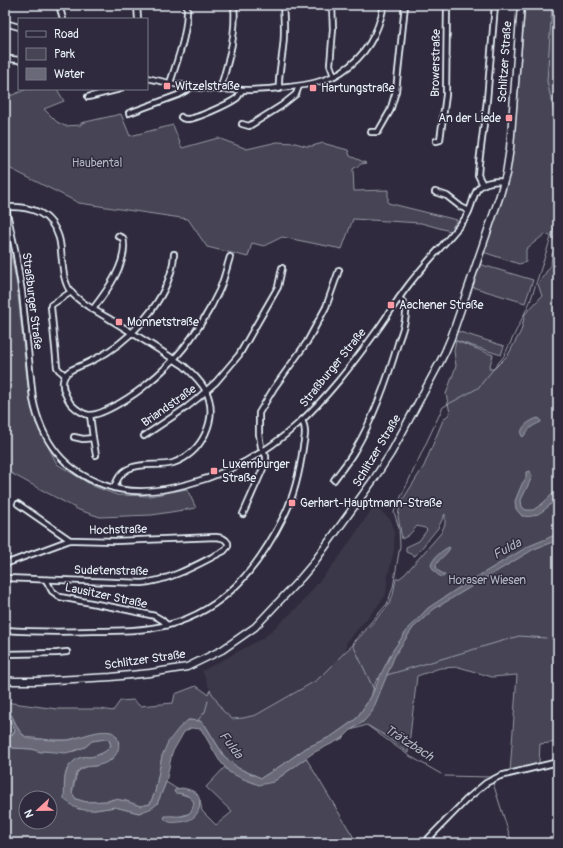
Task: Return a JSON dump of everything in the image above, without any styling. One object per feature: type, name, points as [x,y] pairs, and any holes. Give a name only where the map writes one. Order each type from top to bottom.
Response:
[{"type":"main road","name":"Schlitzer Straße","points":[[5,680],[36,681],[111,677],[187,667],[222,650],[255,627],[312,565],[374,479],[445,352],[504,182],[511,135],[521,5]]},
{"type":"street","points":[[59,5],[63,18]]},
{"type":"street","points":[[137,5],[138,18]]},
{"type":"street","points":[[170,83],[184,36],[187,22],[187,5]]},
{"type":"street","points":[[220,90],[233,43],[235,27],[234,5]]},
{"type":"street","points":[[279,88],[284,41],[283,5]]},
{"type":"street","points":[[332,5],[333,29],[330,64],[334,76]]},
{"type":"street","points":[[148,78],[192,87],[220,90],[279,88],[320,82],[334,76],[354,63],[366,49],[378,27],[384,5]]},
{"type":"street","points":[[371,132],[378,132],[388,116],[394,100],[405,5]]},
{"type":"street","name":"Browerstraße","points":[[436,141],[440,140],[446,95],[447,5]]},
{"type":"street","points":[[495,5],[487,100],[478,163],[478,175],[483,184],[504,182]]},
{"type":"street","points":[[5,23],[18,27]]},
{"type":"street","points":[[5,59],[18,60]]},
{"type":"street","points":[[242,124],[249,126],[281,106],[296,94],[299,86]]},
{"type":"street","points":[[129,112],[178,95],[192,87]]},
{"type":"street","points":[[88,97],[116,90]]},
{"type":"street","points":[[181,117],[185,120],[227,104],[236,98],[242,90]]},
{"type":"street","name":"Straßburger Straße","points":[[6,206],[19,271],[25,313],[34,406],[44,434],[56,452],[69,466],[84,477],[114,488],[131,491],[145,491],[183,486],[225,472],[248,461],[264,451],[302,420],[339,380],[427,262],[462,222],[469,211],[476,191],[483,184]]},
{"type":"street","points":[[435,192],[447,196],[461,207],[469,211]]},
{"type":"street","points":[[6,206],[21,207],[33,210],[41,213],[52,223],[58,237],[65,278],[71,292],[76,297],[193,373],[201,382],[206,392],[210,409],[209,423],[201,442],[194,451],[173,463],[158,466],[140,466],[128,469],[119,476],[114,488]]},
{"type":"street","points":[[93,309],[114,280],[121,261],[125,245],[123,238],[118,236]]},
{"type":"street","points":[[174,254],[174,264],[159,299],[132,333],[106,353],[91,362],[71,370],[65,375],[63,387],[70,402],[75,408],[90,415],[100,413],[138,392],[174,360],[203,321],[221,286],[230,257]]},
{"type":"street","name":"Briandstraße","points":[[144,436],[187,407],[206,392],[239,355],[278,287],[282,268]]},
{"type":"street","points":[[243,514],[266,462],[266,456],[261,447],[259,434],[259,413],[274,388],[307,342],[326,307],[339,270]]},
{"type":"street","points":[[65,375],[57,367],[51,305],[71,292]]},
{"type":"street","points":[[334,480],[354,451],[366,428],[379,401],[389,373],[406,311],[405,304],[399,298]]},
{"type":"street","points":[[90,415],[96,455]]},
{"type":"street","points":[[5,630],[113,631],[167,626],[196,615],[220,601],[248,573],[269,544],[286,510],[298,476],[303,453],[305,432],[302,420]]},
{"type":"street","points":[[74,437],[83,439],[93,438]]},
{"type":"street","points":[[18,504],[70,540]]},
{"type":"street","name":"Hochstraße","points":[[70,540],[115,541],[216,537],[226,539],[228,543]]},
{"type":"street","points":[[5,564],[70,540]]},
{"type":"street","name":"Sudetenstraße","points":[[5,578],[142,583],[154,582],[181,572],[224,551],[228,546],[228,543]]},
{"type":"street","name":"Lausitzer Straße","points":[[46,580],[52,592],[60,597],[155,616],[162,620],[167,626]]},
{"type":"street","points":[[5,654],[67,652]]},
{"type":"street","points":[[424,843],[466,800],[486,783],[500,776],[558,762]]},
{"type":"shaded area","points":[[374,506],[391,520],[394,529],[394,550],[388,576],[386,595],[346,643],[346,651],[317,680],[256,715],[232,719],[223,711],[210,690],[202,671],[263,638],[298,607],[340,556]]},
{"type":"green space","name":"Horaser Wiesen","points":[[525,5],[558,5],[558,742],[540,744],[539,764],[510,772],[517,675],[492,677],[459,667],[440,668],[417,676],[408,753],[384,735],[367,725],[351,730],[364,721],[386,676],[377,679],[371,697],[356,719],[332,736],[306,748],[261,778],[238,768],[224,756],[205,725],[200,721],[188,720],[162,756],[155,792],[150,804],[140,806],[126,801],[113,799],[108,801],[86,802],[76,799],[72,793],[77,773],[88,766],[95,766],[112,760],[119,742],[95,733],[68,740],[48,740],[26,737],[19,731],[11,714],[5,708],[5,702],[57,709],[101,709],[113,711],[120,701],[133,700],[140,706],[173,703],[175,694],[196,686],[208,694],[210,690],[223,711],[232,719],[256,715],[317,680],[354,644],[388,606],[393,595],[396,579],[405,574],[441,533],[445,524],[445,514],[438,528],[415,556],[406,552],[406,547],[419,541],[427,530],[417,526],[409,535],[402,539],[398,516],[400,504],[424,466],[443,420],[450,413],[446,394],[456,366],[454,351],[456,341],[493,355],[489,369],[494,369],[508,355],[521,331],[525,314],[542,296],[538,284],[551,265],[552,254],[557,246],[553,237],[545,234],[526,249],[526,262],[519,264],[483,252],[502,199],[510,170]]},
{"type":"green space","name":"Haubental","points":[[25,90],[58,90],[64,101],[44,109],[57,122],[65,126],[81,125],[81,123],[121,114],[130,136],[173,125],[182,148],[218,138],[247,149],[277,142],[295,143],[306,146],[323,143],[348,150],[350,156],[366,163],[353,169],[354,191],[388,190],[388,203],[457,220],[450,231],[421,223],[353,219],[342,249],[282,237],[264,246],[252,243],[248,257],[207,247],[188,219],[79,203],[5,166],[5,98]]},
{"type":"green space","points":[[5,224],[17,285],[28,388],[36,423],[57,464],[93,486],[117,495],[150,496],[187,489],[196,508],[152,515],[100,517],[79,510],[5,470]]},
{"type":"green space","points":[[479,264],[533,280],[525,303],[472,287]]},
{"type":"green space","points":[[457,331],[504,346],[501,355],[454,340]]},
{"type":"green space","points":[[5,714],[16,731],[12,735],[5,734]]},
{"type":"green space","points":[[107,739],[110,742],[108,749],[101,754],[75,760],[67,770],[64,783],[65,796],[78,809],[95,810],[115,807],[139,813],[157,804],[166,782],[177,789],[174,791],[190,797],[194,802],[190,813],[178,817],[171,816],[183,822],[199,808],[200,800],[202,811],[216,825],[232,812],[206,787],[225,767],[229,772],[273,782],[306,758],[357,843],[5,843],[5,742],[13,748],[32,749],[41,752],[74,751],[85,747],[92,741]]},
{"type":"water","points":[[538,418],[541,422],[530,428],[523,437],[521,432],[524,426]]},
{"type":"water","points":[[530,471],[532,477],[521,500],[522,507],[526,510],[533,510],[558,489],[558,497],[536,515],[522,516],[516,509],[515,501],[526,478],[526,472]]},
{"type":"water","points":[[558,533],[558,540],[534,549],[434,609],[413,628],[395,655],[372,712],[364,721],[343,738],[313,753],[273,782],[259,785],[229,772],[219,760],[201,729],[191,728],[184,732],[172,753],[166,782],[157,804],[152,808],[139,813],[115,807],[84,810],[74,807],[64,799],[66,772],[71,764],[79,758],[95,756],[107,750],[111,745],[109,740],[92,741],[85,747],[65,753],[41,752],[32,749],[13,748],[5,742],[5,734],[12,735],[15,731],[6,714],[5,708],[10,713],[21,733],[29,739],[69,740],[106,731],[113,733],[117,737],[119,745],[114,757],[101,764],[83,768],[76,774],[72,793],[76,799],[86,802],[108,801],[115,799],[140,806],[150,804],[155,792],[162,756],[168,742],[179,728],[188,720],[200,721],[205,725],[224,756],[238,768],[261,778],[306,748],[332,736],[356,719],[371,697],[393,650],[408,629],[428,608],[463,585],[529,546]]},
{"type":"water","points":[[449,547],[449,550],[436,565],[437,570],[445,575],[443,577],[439,576],[431,565],[438,554]]},
{"type":"water","points":[[182,788],[197,794],[200,801],[198,811],[191,819],[183,822],[169,822],[164,818],[165,816],[184,816],[187,815],[193,808],[194,802],[188,796],[175,793],[174,791]]},
{"type":"waterway","points":[[552,5],[547,81],[554,112],[558,142]]},
{"type":"waterway","points":[[374,690],[353,645],[354,641],[387,604],[393,587],[400,546],[399,528],[394,512],[443,407],[478,388],[504,356],[530,302],[558,216]]},
{"type":"waterway","points":[[387,675],[519,636],[546,638]]},
{"type":"waterway","points":[[552,639],[558,639]]},
{"type":"waterway","points":[[197,721],[205,712],[208,701]]},
{"type":"waterway","name":"Trätzbach","points":[[368,726],[408,755],[441,774]]},
{"type":"waterway","name":"Trätzbach","points":[[445,776],[490,777]]},
{"type":"waterway","name":"Trätzbach","points":[[493,783],[512,843]]},
{"type":"place","name":"Witzelstraße","points":[[167,86]]},
{"type":"place","name":"Hartungstraße","points":[[313,88]]},
{"type":"place","name":"An der Liede","points":[[509,118]]},
{"type":"place","name":"Aachener Straße","points":[[391,305]]},
{"type":"place","name":"Monnetstraße","points":[[119,322]]},
{"type":"place","name":"Luxemburger Straße","points":[[214,471]]},
{"type":"place","name":"Gerhart-Hauptmann-Straße","points":[[292,503]]},
{"type":"water label","name":"Fulda","points":[[507,549]]},
{"type":"water label","name":"Fulda","points":[[231,745]]}]
